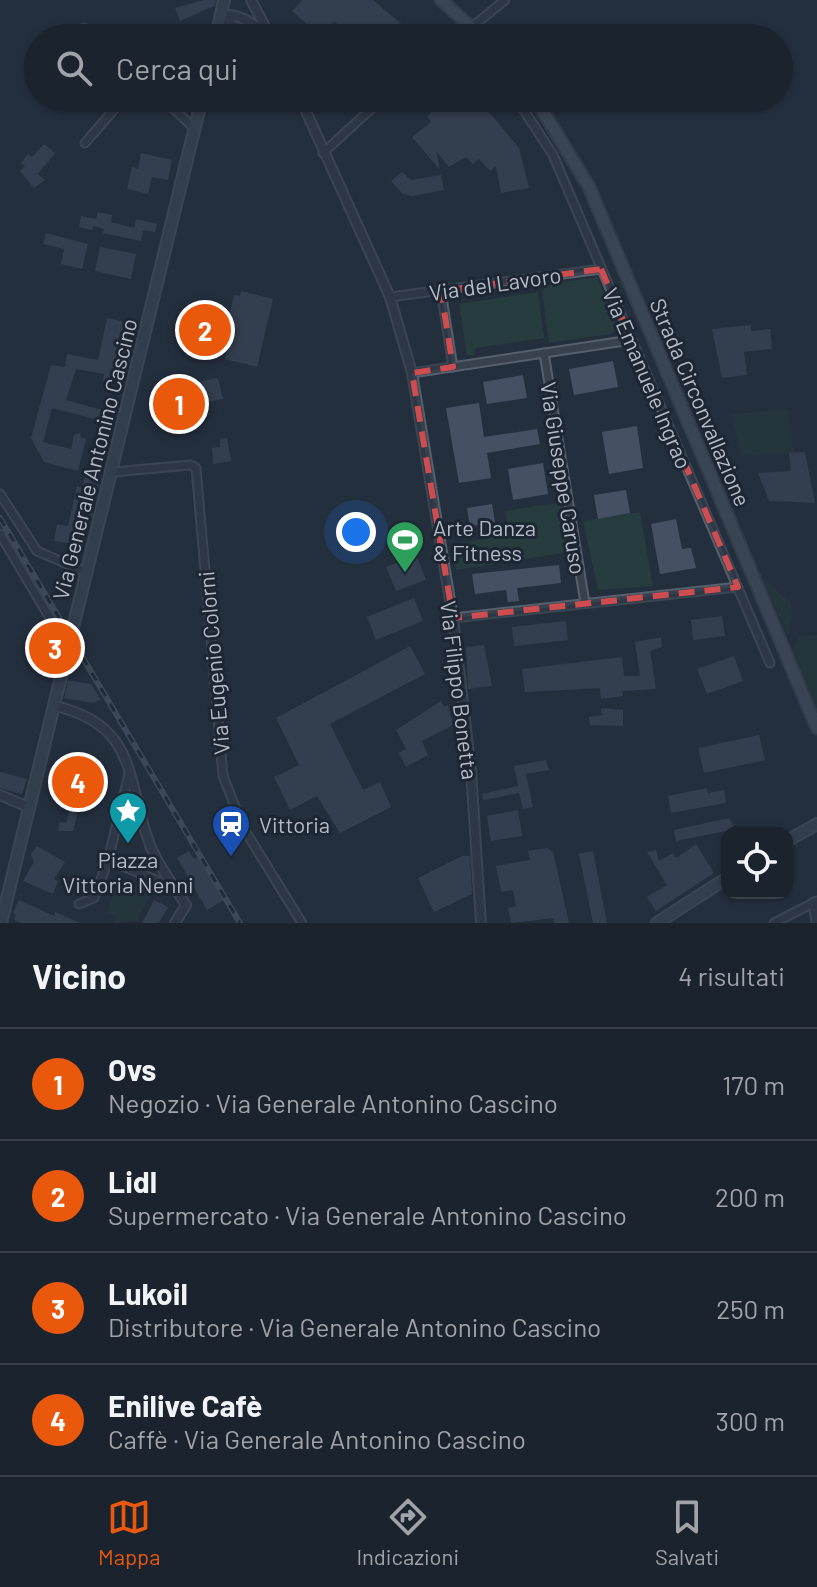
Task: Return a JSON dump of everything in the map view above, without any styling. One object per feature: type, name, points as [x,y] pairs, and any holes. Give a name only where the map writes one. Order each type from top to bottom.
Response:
[{"type":"main road","points":[[219,24],[224,0]]},
{"type":"main road","points":[[441,0],[469,24]]},
{"type":"main road","name":"Via Generale Antonino Cascino","points":[[1,923],[198,112]]},
{"type":"main road","name":"Strada Circonvallazione","points":[[545,112],[589,187],[817,728]]},
{"type":"main road","points":[[793,837],[816,818]]},
{"type":"main road","points":[[657,923],[721,882]]},
{"type":"street","points":[[251,0],[264,24]]},
{"type":"street","points":[[476,24],[505,0]]},
{"type":"street","points":[[221,16],[232,14],[250,24]]},
{"type":"street","points":[[221,16],[232,24]]},
{"type":"street","points":[[85,143],[112,112]]},
{"type":"street","points":[[177,112],[194,128]]},
{"type":"street","name":"Via Filippo Bonetta","points":[[306,112],[390,297],[412,373],[453,618],[471,771],[481,923]]},
{"type":"street","points":[[323,153],[368,112]]},
{"type":"street","name":"Via Emanuele Ingrao","points":[[525,112],[553,155],[770,663]]},
{"type":"street","name":"Via del Lavoro","points":[[390,297],[601,269]]},
{"type":"street","points":[[441,291],[453,367]]},
{"type":"street","points":[[412,373],[631,340]]},
{"type":"street","name":"Via Giuseppe Caruso","points":[[544,353],[585,603]]},
{"type":"street","name":"Via Eugenio Colorni","points":[[113,472],[190,465],[196,468],[223,776],[244,829],[302,923]]},
{"type":"street","points":[[0,494],[37,551],[88,573]]},
{"type":"street","points":[[0,534],[51,620],[61,649],[68,653]]},
{"type":"street","points":[[453,618],[738,587]]},
{"type":"street","points":[[55,706],[76,711],[103,727],[130,769],[150,847],[186,905],[177,920]]},
{"type":"street","points":[[79,904],[94,898],[108,860],[130,769]]},
{"type":"street","points":[[0,795],[28,807]]},
{"type":"street","points":[[108,860],[175,888]]},
{"type":"street","points":[[774,923],[815,902],[816,923]]},
{"type":"highlighted area","points":[[601,269],[738,587],[453,618],[412,373],[453,367],[441,291]]},
{"type":"green space","points":[[597,277],[617,328],[611,334],[549,343],[542,293],[545,285]]},
{"type":"green space","points":[[538,292],[544,338],[476,348],[474,355],[467,356],[459,304]]},
{"type":"green space","points":[[788,409],[794,453],[740,456],[733,414]]},
{"type":"green space","points":[[562,502],[570,552],[456,570],[452,544],[509,535],[505,511]]},
{"type":"green space","points":[[640,512],[653,586],[598,590],[583,521]]},
{"type":"green space","points":[[761,576],[791,603],[788,635]]},
{"type":"green space","points":[[817,635],[817,710],[792,649],[800,636]]},
{"type":"green space","points":[[118,881],[146,891],[150,897],[137,921],[114,923],[117,916],[107,913]]},
{"type":"building","points":[[216,0],[214,6],[180,21],[175,8]]},
{"type":"building","points":[[302,0],[373,0],[401,24],[337,24],[334,21],[331,24],[307,24],[292,11]]},
{"type":"building","points":[[431,112],[489,112],[519,148],[529,188],[501,193],[496,166],[490,171],[479,159],[473,164],[466,157],[449,167],[436,151],[440,170],[412,137],[431,122],[427,116]]},
{"type":"building","points":[[44,144],[55,153],[38,174],[45,180],[34,188],[20,171],[25,166],[21,163],[28,154],[32,157]]},
{"type":"building","points":[[141,153],[172,160],[168,180],[152,177],[148,194],[127,189],[132,167],[138,169]]},
{"type":"building","points":[[402,172],[411,180],[441,175],[444,190],[413,196],[403,194],[391,181]]},
{"type":"building","points":[[98,212],[112,215],[111,222],[134,228],[136,219],[157,224],[155,232],[143,230],[141,241],[103,233],[104,229],[93,226],[92,230],[79,227],[81,216],[96,219]]},
{"type":"building","points":[[46,233],[88,244],[82,269],[61,264],[64,249],[43,244]]},
{"type":"building","points":[[100,247],[136,254],[131,279],[95,271]]},
{"type":"building","points":[[241,291],[273,299],[257,367],[225,359],[232,332],[226,330],[234,295],[240,296]]},
{"type":"building","points":[[107,318],[138,325],[126,378],[122,385],[103,381],[104,374],[76,369],[66,400],[116,414],[114,424],[52,408],[43,442],[71,449],[74,435],[80,433],[81,438],[86,439],[78,471],[44,462],[31,438],[51,365],[65,367],[67,354],[98,360]]},
{"type":"building","points":[[751,325],[751,331],[770,329],[772,349],[744,352],[747,375],[722,378],[712,329]]},
{"type":"building","points":[[613,361],[618,387],[574,395],[569,369]]},
{"type":"building","points":[[523,375],[527,398],[487,404],[483,382]]},
{"type":"building","points":[[218,378],[223,399],[169,410],[171,422],[157,425],[150,392]]},
{"type":"building","points":[[479,403],[484,437],[537,429],[540,444],[487,453],[491,478],[459,483],[446,408]]},
{"type":"building","points":[[637,426],[643,468],[609,474],[602,432]]},
{"type":"building","points":[[227,438],[231,461],[213,464],[212,448],[220,447],[220,439]]},
{"type":"building","points":[[805,452],[815,503],[769,501],[758,473],[791,471],[789,453]]},
{"type":"building","points":[[543,463],[548,494],[513,500],[508,469]]},
{"type":"building","points":[[85,477],[100,481],[91,522],[78,519],[73,544],[54,541],[57,524],[68,526],[77,486],[82,488]]},
{"type":"building","points":[[626,490],[630,513],[598,519],[594,495]]},
{"type":"building","points":[[492,504],[495,522],[470,527],[467,508]]},
{"type":"building","points":[[676,519],[682,549],[691,548],[696,568],[660,574],[651,524]]},
{"type":"building","points":[[416,555],[426,580],[396,591],[386,567]]},
{"type":"building","points":[[559,565],[561,583],[517,588],[519,601],[508,602],[506,590],[475,594],[472,574]]},
{"type":"building","points":[[414,598],[423,621],[376,640],[367,617]]},
{"type":"building","points":[[722,616],[725,636],[693,640],[691,620]]},
{"type":"building","points":[[566,621],[568,640],[514,646],[512,627]]},
{"type":"building","points":[[661,637],[662,647],[650,651],[656,689],[622,691],[623,696],[601,699],[600,688],[525,692],[522,669],[622,657],[624,676],[640,676],[635,642]]},
{"type":"building","points":[[484,645],[492,686],[468,689],[466,647]]},
{"type":"building","points":[[410,646],[425,674],[330,724],[363,790],[380,782],[391,807],[340,833],[317,796],[290,810],[274,777],[299,765],[276,718]]},
{"type":"building","points":[[734,656],[743,681],[707,694],[697,669]]},
{"type":"building","points":[[68,680],[91,684],[101,700],[93,703],[64,698]]},
{"type":"building","points":[[441,701],[444,707],[448,705],[453,725],[422,741],[428,755],[406,767],[399,753],[406,749],[396,730]]},
{"type":"building","points":[[601,708],[623,710],[623,726],[590,725],[589,717],[602,715]]},
{"type":"building","points":[[759,735],[765,760],[704,773],[698,748]]},
{"type":"building","points":[[546,760],[549,770],[526,774],[533,807],[523,809],[519,793],[483,800],[482,794],[518,786],[514,766]]},
{"type":"building","points":[[82,766],[96,769],[94,779],[87,777],[73,831],[58,831],[60,822],[66,823],[75,789],[47,783],[50,767],[80,773]]},
{"type":"building","points":[[0,772],[27,779],[22,794],[0,788]]},
{"type":"building","points":[[707,788],[708,793],[724,790],[726,803],[671,813],[668,796]]},
{"type":"building","points":[[518,810],[522,836],[491,841],[487,816]]},
{"type":"building","points":[[729,818],[734,826],[721,827],[721,832],[676,841],[674,830]]},
{"type":"building","points":[[696,844],[714,873],[656,911],[647,897],[667,885],[647,852],[656,850],[659,861],[673,853],[676,858]]},
{"type":"building","points":[[37,846],[65,862],[54,879],[58,881],[53,894],[23,881],[34,862],[31,854]]},
{"type":"building","points":[[547,848],[553,852],[569,923],[554,923],[553,918],[511,923],[508,908],[516,906],[513,890],[501,892],[496,866],[530,860],[528,851]]},
{"type":"building","points":[[189,851],[194,859],[198,857],[224,900],[207,910],[177,858]]},
{"type":"building","points":[[593,851],[607,923],[593,923],[579,854]]},
{"type":"building","points":[[462,856],[470,856],[472,894],[434,912],[418,878]]},
{"type":"building","points":[[19,900],[54,916],[55,912],[80,923],[21,923],[14,920],[16,915],[13,913]]},
{"type":"building","points":[[154,900],[168,907],[159,923],[142,923]]},
{"type":"railway","points":[[0,518],[240,923]]},
{"type":"place","name":"Lidl","points":[[205,330]]},
{"type":"place","name":"Ovs","points":[[179,404]]},
{"type":"place","name":"Arte Danza & Fitness","points":[[405,574]]},
{"type":"place","name":"Lukoil","points":[[55,648]]},
{"type":"place","name":"Enilive Cafè","points":[[78,782]]},
{"type":"place","name":"Piazza Vittoria Nenni","points":[[128,845]]},
{"type":"place","name":"Vittoria","points":[[231,858]]}]
